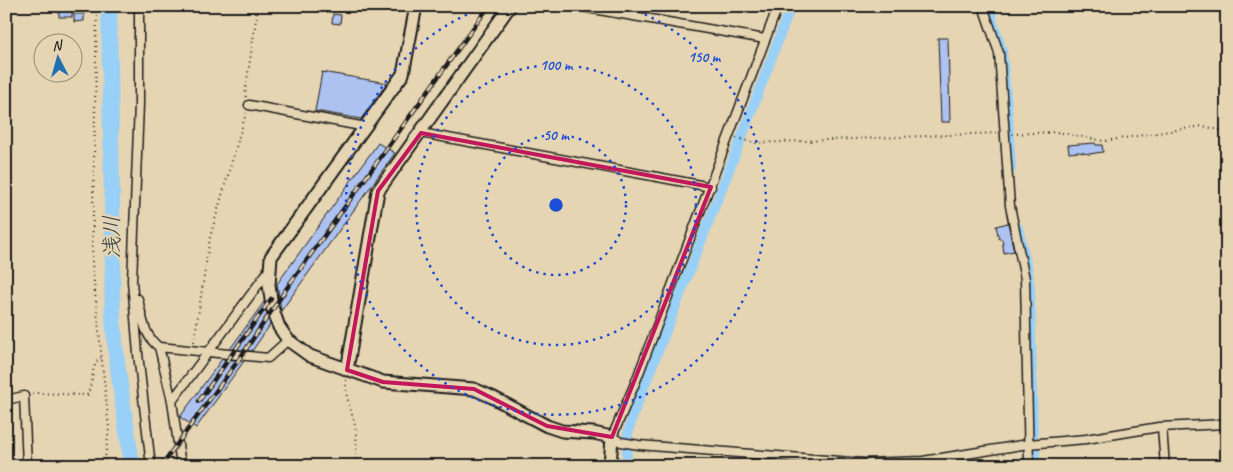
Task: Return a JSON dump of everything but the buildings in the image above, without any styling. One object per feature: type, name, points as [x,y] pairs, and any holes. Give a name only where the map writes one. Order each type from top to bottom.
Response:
[{"type":"street","points":[[139,6],[139,104],[132,280],[138,354],[151,466]]},
{"type":"street","points":[[416,6],[403,74],[271,257],[269,285],[272,307],[279,327],[288,340],[310,356],[383,382],[474,389],[547,426],[562,431],[592,433],[633,444],[864,463],[923,461],[1028,444],[1086,439],[1162,427],[1227,424]]},
{"type":"street","points":[[347,370],[378,191],[510,6]]},
{"type":"street","points":[[576,6],[765,39]]},
{"type":"street","points":[[610,466],[616,440],[636,381],[778,6]]},
{"type":"street","points":[[986,6],[985,12],[999,53],[1010,206],[1025,279],[1029,466]]},
{"type":"street","points":[[249,105],[366,127]]},
{"type":"street","points":[[421,133],[711,187]]},
{"type":"street","points":[[172,401],[270,269]]},
{"type":"street","points":[[132,280],[146,330],[153,343],[159,347],[268,358],[288,340]]},
{"type":"street","points":[[159,347],[172,401],[181,466]]},
{"type":"street","points":[[6,400],[24,396],[27,466]]},
{"type":"street","points":[[1162,427],[1165,466]]},
{"type":"path","points":[[97,6],[92,263],[109,429],[104,466]]},
{"type":"path","points":[[193,350],[210,237],[249,105],[245,94],[258,6]]},
{"type":"path","points":[[735,138],[756,143],[1057,132],[1104,141],[1166,130],[1203,126],[1227,132]]},
{"type":"path","points":[[24,396],[36,393],[87,395],[91,389],[94,365],[101,358]]},
{"type":"path","points":[[347,370],[345,383],[355,428],[354,466]]},
{"type":"highlighted area","points":[[421,133],[711,187],[612,437],[547,426],[474,389],[383,382],[347,370],[378,191]]},
{"type":"waterway","name":"浅川","points":[[109,6],[113,316],[132,466]]},
{"type":"waterway","points":[[626,466],[628,433],[633,415],[791,6]]},
{"type":"waterway","points":[[991,6],[992,20],[1002,51],[1009,130]]},
{"type":"waterway","points":[[1009,136],[1011,169]]},
{"type":"waterway","points":[[1018,228],[1030,289],[1033,436]]},
{"type":"waterway","points":[[1034,466],[1035,450]]},
{"type":"railway","points":[[161,466],[240,358],[291,282],[489,6]]},
{"type":"railway","points":[[199,401],[271,299]]}]
